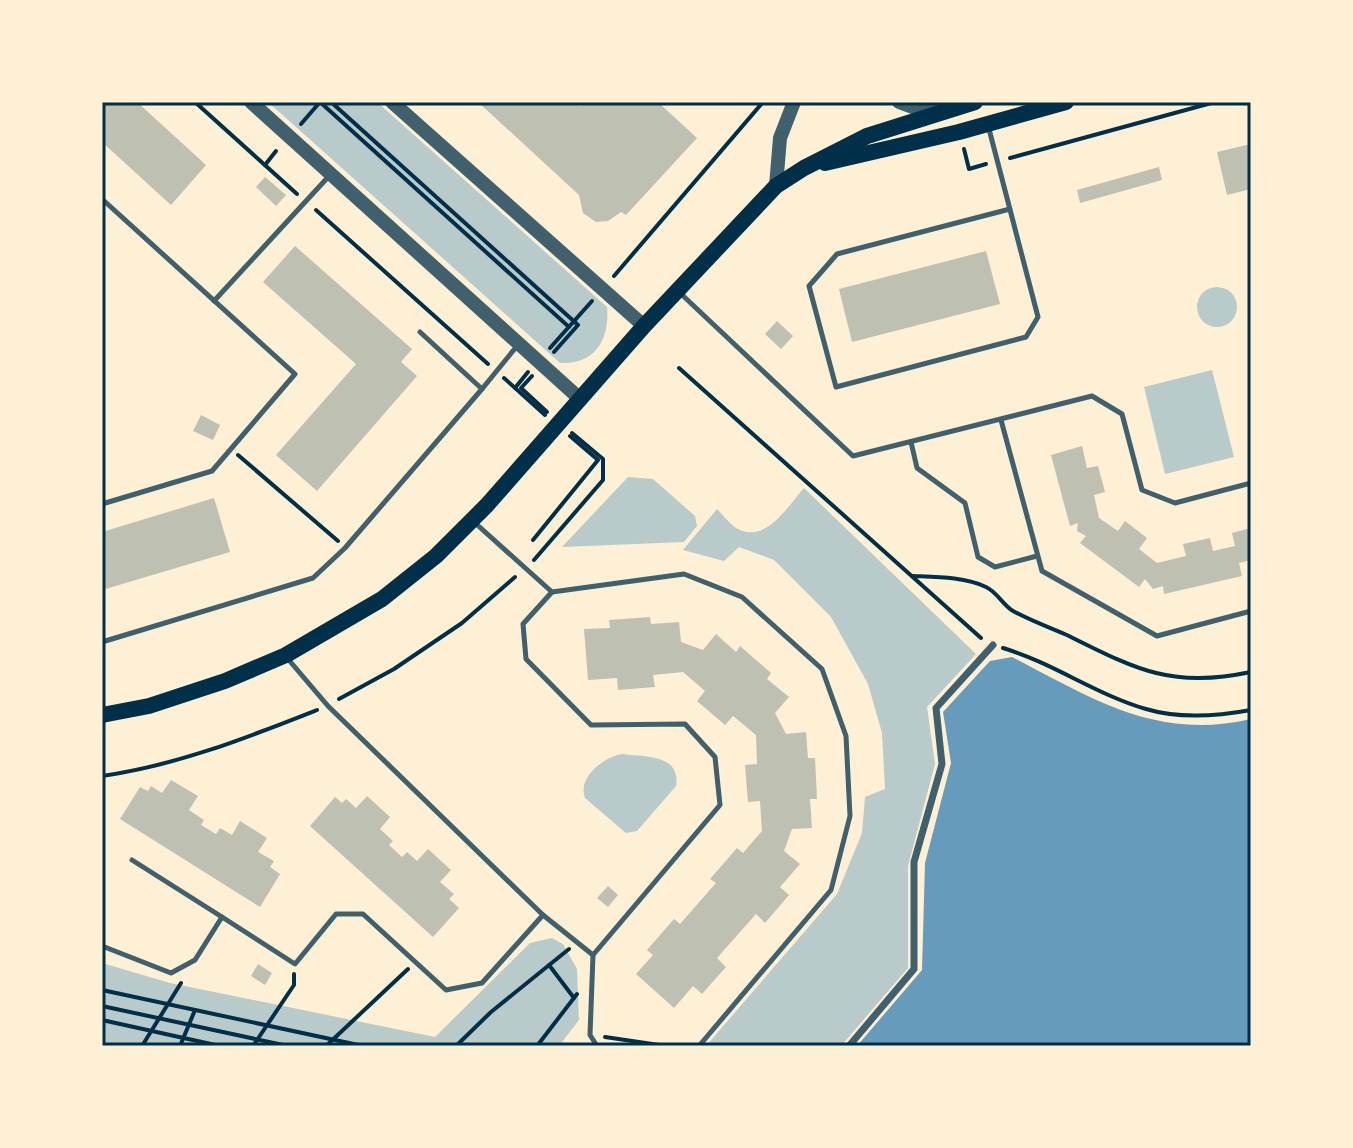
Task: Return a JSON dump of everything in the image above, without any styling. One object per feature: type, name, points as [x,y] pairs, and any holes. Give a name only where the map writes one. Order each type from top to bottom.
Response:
[{"type":"main road","points":[[102,715],[149,706],[225,681],[286,655],[382,599],[436,556],[472,520],[644,326],[776,186],[867,136],[975,102]]},
{"type":"main road","points":[[804,168],[1066,102]]},
{"type":"street","points":[[251,102],[579,398]]},
{"type":"street","points":[[392,102],[644,326]]},
{"type":"street","points":[[776,186],[780,138],[794,102]]},
{"type":"street","points":[[899,102],[940,112]]},
{"type":"street","points":[[849,1046],[914,969],[914,862],[942,764],[936,708],[993,645]]},
{"type":"lane","points":[[988,124],[1038,317],[1026,337],[836,387],[809,286],[837,254],[1010,209]]},
{"type":"lane","points":[[214,301],[331,174]]},
{"type":"lane","points":[[102,199],[295,374],[212,471],[102,504]]},
{"type":"lane","points":[[678,291],[853,456],[1092,396],[1122,414],[1142,490],[1175,503],[1251,483]]},
{"type":"lane","points":[[420,332],[482,389]]},
{"type":"lane","points":[[102,642],[313,578],[345,548],[519,343]]},
{"type":"lane","points":[[1001,420],[1042,571],[1157,636],[1251,611]]},
{"type":"lane","points":[[911,442],[917,468],[965,503],[978,557],[995,567],[1037,556]]},
{"type":"lane","points":[[472,520],[552,592]]},
{"type":"lane","points":[[597,1046],[590,1035],[593,955],[720,805],[715,757],[685,724],[591,725],[526,659],[523,624],[552,592],[684,574],[742,597],[822,669],[846,736],[850,816],[831,890],[699,1046]]},
{"type":"lane","points":[[286,655],[328,706],[543,915],[593,955]]},
{"type":"lane","points":[[132,860],[295,964],[336,914],[363,914],[446,990],[482,983],[543,915]]},
{"type":"lane","points":[[102,946],[171,973],[195,960],[222,917]]},
{"type":"path","points":[[102,776],[143,770],[228,746],[328,706],[394,669],[462,623],[525,568],[548,546],[603,480],[603,459],[515,388],[195,102]]},
{"type":"path","points":[[297,128],[320,102],[569,327]]},
{"type":"path","points":[[331,102],[578,325],[515,388]]},
{"type":"path","points":[[533,540],[598,460],[521,388],[574,321],[763,102]]},
{"type":"path","points":[[963,146],[969,169],[1215,102]]},
{"type":"path","points":[[265,165],[276,151]]},
{"type":"path","points":[[679,368],[979,638],[1148,710],[1186,715],[1227,715],[1251,710]]},
{"type":"path","points":[[231,449],[345,548]]},
{"type":"path","points":[[911,575],[946,578],[987,587],[1011,610],[1116,659],[1157,674],[1191,680],[1251,672]]},
{"type":"path","points":[[456,1046],[491,1012],[577,943]]},
{"type":"path","points":[[142,1046],[195,960]]},
{"type":"path","points":[[326,1046],[415,962]]},
{"type":"path","points":[[253,1046],[294,985],[295,964]]},
{"type":"path","points":[[549,965],[574,998]]},
{"type":"path","points":[[537,1046],[592,974]]},
{"type":"path","points":[[102,990],[363,1046]]},
{"type":"path","points":[[102,1006],[288,1046]]},
{"type":"path","points":[[180,1046],[195,1010]]},
{"type":"path","points":[[102,1020],[220,1046]]},
{"type":"path","points":[[590,1035],[666,1046]]},
{"type":"shaded area","points":[[268,102],[377,102],[607,307],[606,330],[598,348],[583,360],[560,363]]},
{"type":"shaded area","points":[[1217,287],[1231,293],[1237,307],[1231,321],[1217,327],[1203,321],[1197,307],[1203,293]]},
{"type":"shaded area","points":[[1212,370],[1234,457],[1165,474],[1144,387]]},
{"type":"shaded area","points":[[628,477],[653,479],[695,516],[697,526],[684,542],[562,547]]},
{"type":"shaded area","points":[[804,488],[976,654],[927,707],[935,764],[908,866],[908,968],[841,1046],[706,1046],[837,894],[862,833],[865,797],[885,789],[882,733],[868,684],[831,617],[774,560],[739,547],[724,561],[683,550],[717,509],[737,529],[759,531],[776,520]]},
{"type":"shaded area","points":[[622,754],[660,759],[673,768],[676,776],[676,786],[637,831],[626,833],[585,798],[584,790],[588,776],[594,769]]},
{"type":"shaded area","points":[[552,938],[563,944],[577,969],[579,1020],[559,1046],[102,1046],[102,963],[170,983],[435,1037],[530,943]]},
{"type":"water","points":[[1012,657],[1098,701],[1155,720],[1217,724],[1251,719],[1251,1046],[857,1046],[922,970],[925,863],[951,763],[943,712],[990,661]]},
{"type":"building","points":[[102,102],[137,102],[206,165],[171,205],[102,142]]},
{"type":"building","points":[[478,102],[576,102],[580,106],[584,102],[662,102],[660,104],[697,138],[626,215],[621,212],[608,221],[596,222],[583,213],[579,195]]},
{"type":"building","points":[[1251,144],[1251,189],[1227,195],[1217,152]]},
{"type":"building","points":[[1159,167],[1162,180],[1080,203],[1077,190]]},
{"type":"building","points":[[265,177],[286,195],[276,206],[256,187]]},
{"type":"building","points":[[295,246],[412,349],[401,362],[417,376],[317,491],[276,455],[356,364],[263,282]]},
{"type":"building","points":[[986,251],[1000,304],[852,342],[839,289]]},
{"type":"building","points":[[777,321],[793,336],[781,349],[765,334]]},
{"type":"building","points":[[201,415],[220,425],[213,440],[193,431]]},
{"type":"building","points":[[1082,446],[1087,468],[1098,466],[1105,492],[1094,495],[1099,518],[1118,531],[1125,521],[1147,538],[1139,549],[1157,563],[1186,556],[1183,544],[1210,538],[1213,551],[1235,546],[1232,533],[1251,528],[1251,560],[1239,563],[1242,576],[1164,594],[1163,586],[1153,589],[1145,579],[1139,587],[1080,543],[1086,536],[1077,531],[1078,523],[1070,526],[1051,455]]},
{"type":"building","points":[[214,498],[230,552],[102,590],[102,532]]},
{"type":"building","points":[[650,617],[651,624],[679,622],[681,642],[703,650],[716,634],[736,652],[740,646],[771,673],[767,679],[789,697],[775,713],[786,734],[806,732],[808,758],[815,758],[817,799],[810,799],[812,828],[792,829],[784,851],[800,864],[780,887],[789,895],[765,923],[756,914],[717,958],[726,967],[702,994],[693,986],[674,1008],[636,974],[653,955],[647,950],[674,919],[680,924],[716,883],[710,879],[737,848],[743,853],[762,831],[760,801],[748,802],[745,765],[757,764],[756,735],[733,716],[725,725],[697,701],[705,691],[683,672],[653,675],[655,687],[618,690],[617,678],[588,680],[584,629],[610,628],[609,620]]},
{"type":"building","points":[[171,780],[198,796],[189,810],[204,820],[201,825],[216,834],[220,828],[232,835],[240,821],[267,838],[258,852],[274,861],[270,867],[280,874],[260,907],[120,819],[140,787],[148,791],[151,786],[162,793]]},
{"type":"building","points":[[367,796],[390,817],[380,829],[393,841],[389,845],[402,857],[407,852],[417,861],[428,849],[451,870],[440,882],[454,894],[449,899],[459,908],[433,937],[310,826],[335,797],[342,803],[346,799],[356,808]]},
{"type":"building","points":[[608,886],[618,895],[608,907],[597,898]]},
{"type":"building","points":[[258,964],[272,973],[265,985],[251,976]]}]
